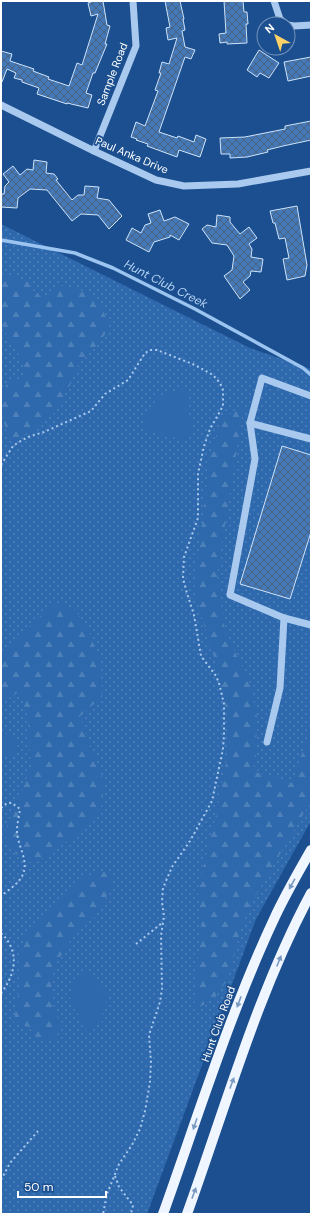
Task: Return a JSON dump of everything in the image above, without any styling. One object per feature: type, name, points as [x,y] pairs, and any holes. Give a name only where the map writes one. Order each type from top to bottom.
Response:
[{"type":"main road","name":"Hunt Club Road","points":[[163,1214],[210,1080],[252,968],[274,919],[311,850]]},
{"type":"main road","points":[[187,1214],[260,1007],[284,949],[311,893]]},
{"type":"street","name":"Sample Road","points":[[94,151],[136,46],[133,1]]},
{"type":"street","points":[[274,1],[279,16]]},
{"type":"street","points":[[296,26],[311,25]]},
{"type":"street","name":"Paul Anka Drive","points":[[1,105],[156,180],[184,186],[238,184],[311,171]]},
{"type":"street","points":[[311,396],[262,378],[250,423],[255,459],[230,595],[284,618],[311,625]]},
{"type":"street","points":[[250,423],[311,438]]},
{"type":"street","points":[[267,742],[280,688],[284,618]]},
{"type":"path","points":[[1,465],[13,446],[18,442],[91,411],[105,394],[128,380],[140,358],[150,350],[157,350],[196,365],[213,375],[222,387],[224,406],[210,429],[201,460],[198,481],[198,518],[184,557],[183,578],[196,623],[201,656],[216,676],[219,683],[224,704],[224,735],[212,802],[190,841],[172,867],[163,888],[162,902],[164,916],[161,936],[162,989],[160,1002],[149,1035],[151,1062],[150,1082],[145,1111],[140,1129],[132,1145],[119,1164],[108,1194],[104,1214]]},
{"type":"path","points":[[1,808],[7,803],[12,803],[20,809],[17,830],[25,869],[18,881],[1,896]]},
{"type":"path","points":[[136,944],[162,923]]},
{"type":"path","points":[[1,933],[12,947],[14,962],[12,975],[1,993]]},
{"type":"path","points":[[1,1180],[10,1162],[38,1131]]},
{"type":"path","points":[[115,1175],[119,1187],[133,1205],[131,1214]]},
{"type":"green space","points":[[1,224],[250,348],[311,369],[311,821],[256,919],[147,1214],[1,1214]]},
{"type":"green space","points":[[1,275],[15,277],[29,282],[31,290],[48,301],[50,292],[57,285],[86,292],[97,300],[109,328],[99,343],[79,363],[71,383],[53,415],[29,432],[15,439],[9,438],[6,428],[2,411],[2,394],[8,382],[23,378],[25,368],[1,322]]},
{"type":"green space","points":[[184,389],[189,393],[186,413],[194,428],[191,436],[185,440],[147,430],[143,422],[144,418],[159,396]]},
{"type":"green space","points":[[244,403],[217,576],[225,631],[249,681],[257,717],[256,759],[252,771],[292,783],[311,727],[311,801],[245,914],[227,980],[214,999],[194,1010],[201,925],[198,889],[216,815],[230,742],[224,690],[194,590],[210,456],[221,421]]},
{"type":"green space","points":[[57,603],[73,608],[86,624],[101,664],[102,697],[80,716],[103,780],[102,805],[86,828],[34,864],[13,852],[4,834],[31,767],[28,716],[19,692],[1,703],[1,654],[7,651],[35,620]]},
{"type":"green space","points":[[1,732],[17,738],[18,744],[15,753],[1,759]]},
{"type":"green space","points":[[105,871],[114,879],[109,892],[94,918],[82,927],[68,944],[52,971],[51,1000],[60,1023],[57,1037],[45,1043],[35,1037],[29,1027],[14,1023],[16,1004],[21,982],[19,961],[25,934],[83,878]]},
{"type":"green space","points":[[82,971],[90,972],[94,975],[99,986],[108,995],[108,999],[102,1009],[102,1022],[88,1032],[83,1026],[70,996],[74,982]]},
{"type":"building","points":[[91,1],[103,1],[107,25],[110,26],[105,44],[107,44],[95,73],[93,73],[86,93],[92,95],[88,108],[67,104],[37,94],[39,88],[14,78],[16,73],[7,69],[2,82],[1,81],[1,51],[12,54],[10,61],[34,69],[33,71],[49,77],[48,79],[69,86],[77,63],[82,65],[98,14],[91,16],[88,3]]},
{"type":"building","points":[[165,1],[180,1],[184,19],[185,30],[182,31],[185,47],[195,50],[191,59],[185,57],[159,132],[177,138],[178,136],[194,142],[196,135],[206,139],[200,157],[179,150],[177,157],[147,146],[148,144],[131,137],[136,122],[145,126],[158,91],[155,90],[161,73],[159,73],[162,62],[169,64],[177,38],[168,40],[166,28],[170,27]]},
{"type":"building","points":[[224,1],[243,1],[244,12],[247,12],[247,43],[220,43],[219,34],[226,33]]},
{"type":"building","points":[[256,55],[268,56],[279,63],[269,78],[260,73],[257,77],[247,70]]},
{"type":"building","points":[[311,57],[311,76],[288,81],[284,62]]},
{"type":"building","points":[[311,121],[311,140],[267,150],[268,152],[247,157],[230,158],[230,154],[221,154],[220,138],[245,137],[285,129],[285,126]]},
{"type":"building","points":[[34,160],[47,162],[46,173],[54,174],[58,179],[56,180],[72,200],[78,195],[84,195],[85,186],[99,187],[97,198],[109,200],[122,216],[109,229],[98,215],[81,214],[72,221],[47,190],[30,189],[18,198],[17,208],[1,207],[1,194],[4,194],[5,186],[9,182],[3,174],[13,166],[20,175],[27,169],[33,170]]},
{"type":"building","points":[[297,206],[307,265],[305,276],[287,280],[283,259],[289,258],[285,238],[279,239],[270,211]]},
{"type":"building","points":[[160,210],[164,221],[175,217],[189,224],[179,240],[170,235],[170,237],[154,242],[149,252],[126,240],[132,228],[141,233],[145,225],[151,223],[148,214]]},
{"type":"building","points":[[217,215],[230,217],[230,222],[240,234],[249,227],[257,238],[249,244],[252,249],[251,257],[263,259],[261,272],[251,271],[250,276],[243,282],[250,290],[240,299],[224,276],[232,270],[234,256],[227,245],[212,243],[202,229],[207,225],[216,227]]},
{"type":"building","points":[[282,446],[311,455],[311,532],[290,599],[240,584]]},
{"type":"waterway","name":"Hunt Club Creek","points":[[1,240],[75,253],[113,268],[195,309],[303,368],[311,375]]}]
